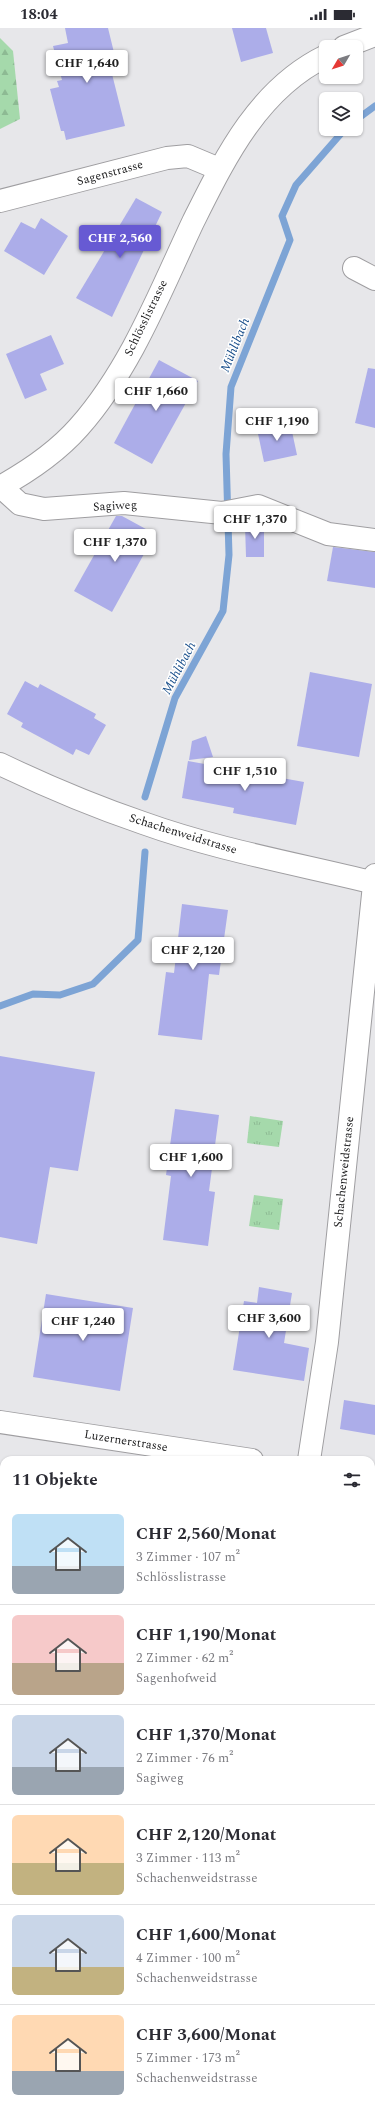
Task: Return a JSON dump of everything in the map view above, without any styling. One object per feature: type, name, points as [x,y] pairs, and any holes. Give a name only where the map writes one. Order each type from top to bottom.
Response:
[{"type":"street","points":[[362,40],[375,35]]},
{"type":"street","name":"Schlösslistrasse","points":[[0,487],[42,461],[78,428],[104,395],[129,355],[219,169],[241,132],[266,101],[293,77],[319,60]]},
{"type":"street","name":"Sagenstrasse","points":[[0,201],[167,158],[188,156],[219,169]]},
{"type":"street","points":[[354,268],[375,279]]},
{"type":"street","name":"Sagiweg","points":[[0,487],[20,504],[44,509],[124,503],[149,504],[188,511],[222,513],[258,506],[328,534],[375,540]]},
{"type":"street","name":"Schachenweidstrasse","points":[[0,764],[67,796],[144,824],[241,851],[374,880],[327,1342],[310,1456]]},
{"type":"street","name":"Luzernerstrasse","points":[[0,1422],[225,1456]]},
{"type":"green space","points":[[0,38],[13,51],[20,119],[0,129]]},
{"type":"green space","points":[[250,1116],[283,1121],[279,1147],[247,1143]]},
{"type":"green space","points":[[254,1195],[283,1199],[279,1230],[249,1226]]},
{"type":"building","points":[[65,28],[108,28],[119,73],[112,74],[125,126],[66,140],[64,131],[61,131],[50,89],[59,87],[57,81],[62,80],[53,46],[68,43]]},
{"type":"building","points":[[232,28],[266,28],[273,53],[241,62]]},
{"type":"building","points":[[136,198],[162,212],[112,317],[76,298]]},
{"type":"building","points":[[41,218],[68,236],[44,275],[4,251],[21,222],[35,229]]},
{"type":"building","points":[[51,335],[64,364],[40,374],[47,390],[25,399],[6,354]]},
{"type":"building","points":[[159,360],[198,381],[152,464],[114,443]]},
{"type":"building","points":[[368,368],[375,369],[375,428],[355,423]]},
{"type":"building","points":[[290,422],[297,455],[264,462],[257,429]]},
{"type":"building","points":[[116,516],[122,516],[155,534],[112,612],[74,591]]},
{"type":"building","points":[[245,524],[264,524],[264,557],[246,557]]},
{"type":"building","points":[[333,547],[375,552],[375,588],[327,581]]},
{"type":"building","points":[[310,672],[372,684],[359,757],[297,746]]},
{"type":"building","points":[[25,681],[38,688],[40,684],[96,714],[94,718],[106,725],[89,755],[76,749],[73,755],[21,727],[23,723],[7,714]]},
{"type":"building","points":[[206,736],[213,757],[189,760],[192,741]]},
{"type":"building","points":[[188,761],[304,782],[296,825],[233,813],[234,808],[182,798]]},
{"type":"building","points":[[182,904],[228,910],[219,975],[209,974],[202,1040],[158,1035],[166,972],[174,973]]},
{"type":"building","points":[[0,1056],[95,1072],[78,1171],[50,1167],[37,1244],[0,1237]]},
{"type":"building","points":[[175,1109],[219,1115],[209,1191],[215,1192],[208,1246],[163,1240],[171,1176],[166,1175]]},
{"type":"building","points":[[259,1287],[292,1293],[284,1343],[309,1348],[304,1381],[233,1370],[244,1301],[257,1303]]},
{"type":"building","points":[[46,1294],[133,1308],[120,1391],[33,1377]]},
{"type":"building","points":[[344,1400],[375,1405],[375,1435],[340,1429]]},
{"type":"waterway","name":"Mühlibach","points":[[363,115],[375,106]]},
{"type":"waterway","name":"Mühlibach","points":[[145,797],[175,698],[223,611],[229,555],[226,454],[231,387],[290,240],[282,216],[296,185],[339,136]]},
{"type":"waterway","name":"Mühlibach","points":[[0,1006],[33,994],[60,995],[93,984],[138,940],[145,852]]}]
